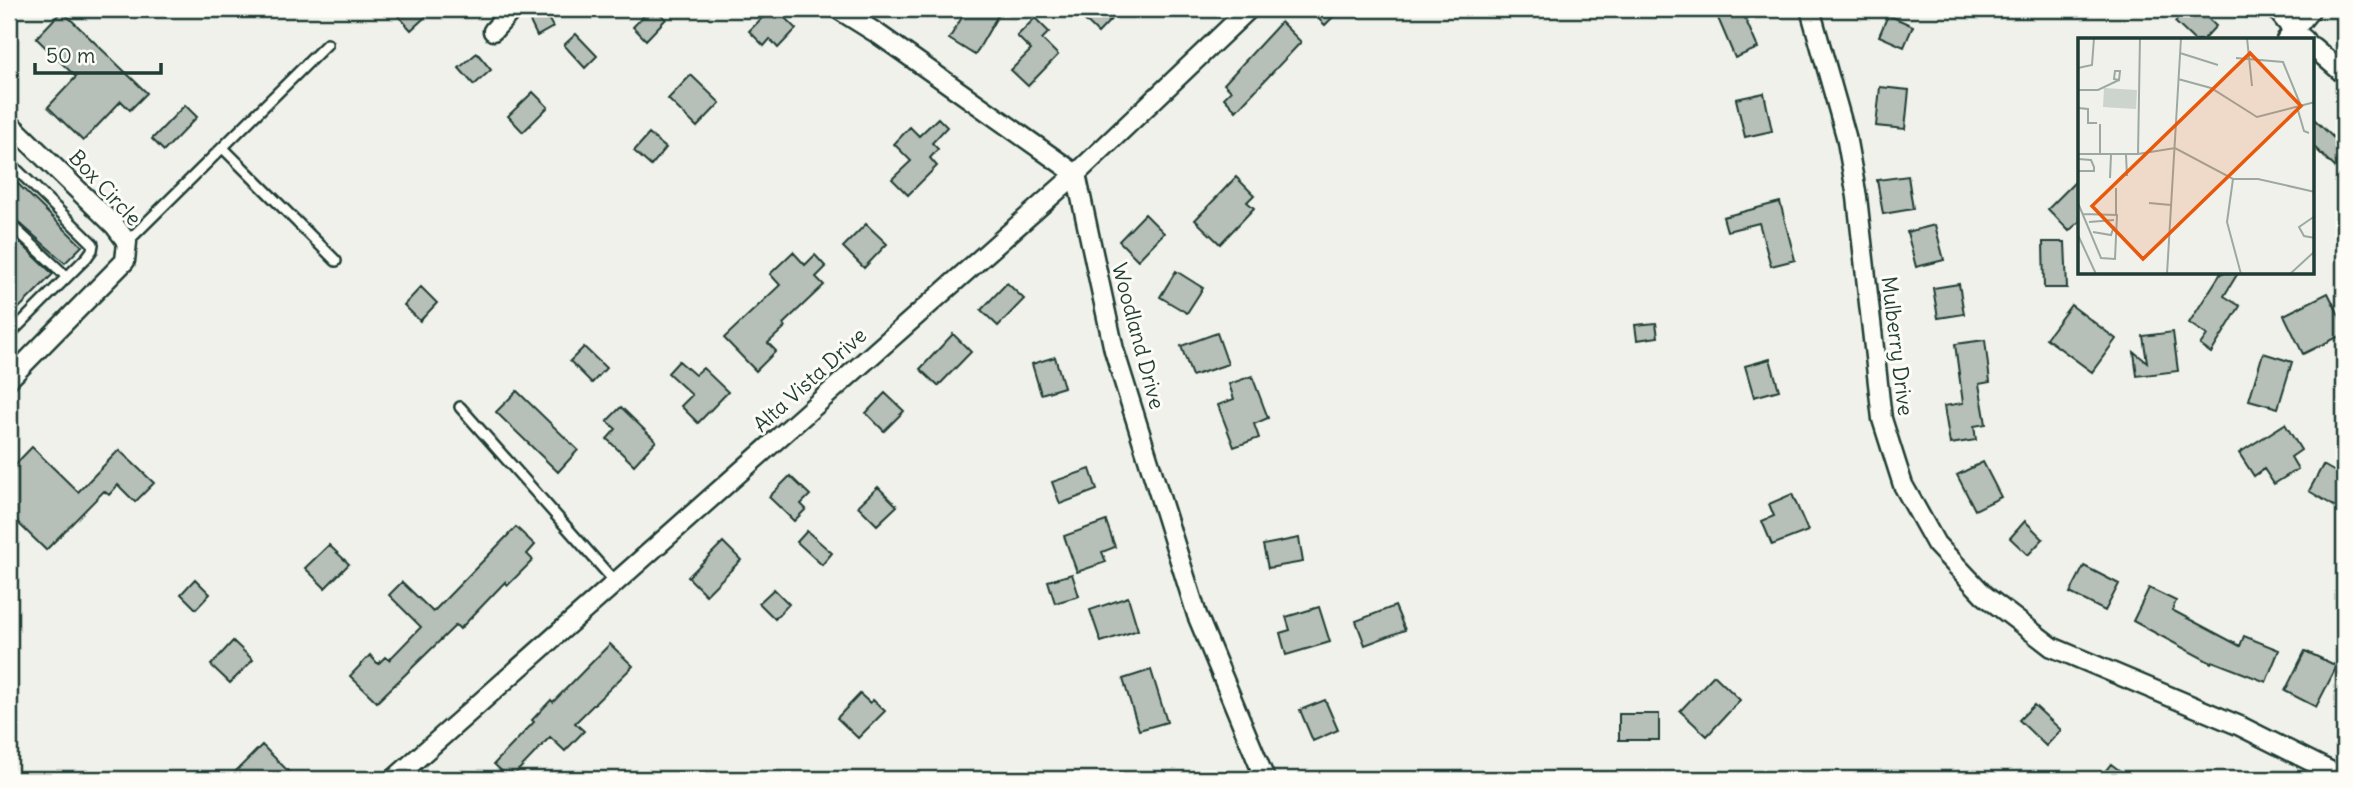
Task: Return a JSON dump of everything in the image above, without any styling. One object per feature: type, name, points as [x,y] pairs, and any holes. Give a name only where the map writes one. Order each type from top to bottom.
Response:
[{"type":"street","points":[[493,31],[513,9]]},
{"type":"street","points":[[838,9],[878,34],[1076,174]]},
{"type":"street","name":"Alta Vista Drive","points":[[394,779],[1076,174],[1249,9]]},
{"type":"street","name":"Mulberry Drive","points":[[1810,9],[1846,136],[1857,197],[1882,419],[1903,485],[1936,544],[1984,596],[2052,647],[2240,726],[2316,773],[2344,778]]},
{"type":"street","points":[[2276,9],[2295,37],[2311,9]]},
{"type":"street","points":[[2314,48],[2344,74]]},
{"type":"street","name":"Box Circle","points":[[9,123],[115,226],[127,242],[125,261],[9,379]]},
{"type":"street","name":"Woodland Drive","points":[[1076,174],[1114,350],[1197,615],[1265,779]]},
{"type":"lane","points":[[127,242],[327,44]]},
{"type":"lane","points":[[223,148],[336,261]]},
{"type":"lane","points":[[9,162],[93,244],[87,257],[9,335]]},
{"type":"lane","points":[[9,223],[67,277]]},
{"type":"lane","points":[[460,407],[616,583]]},
{"type":"building","points":[[392,9],[434,9],[411,30]]},
{"type":"building","points":[[524,9],[543,9],[553,27],[537,36]]},
{"type":"building","points":[[650,9],[655,9],[666,19],[646,40],[633,27]]},
{"type":"building","points":[[771,9],[776,9],[796,29],[778,48],[770,39],[764,46],[749,31]]},
{"type":"building","points":[[967,9],[988,9],[998,15],[975,55],[949,39]]},
{"type":"building","points":[[1073,9],[1121,9],[1098,33]]},
{"type":"building","points":[[1308,9],[1341,9],[1325,25]]},
{"type":"building","points":[[1741,9],[1758,48],[1735,58],[1718,18]]},
{"type":"building","points":[[2187,9],[2198,9],[2216,26],[2205,38],[2192,38],[2175,22]]},
{"type":"building","points":[[62,11],[147,93],[130,110],[121,101],[83,141],[48,107],[76,77],[36,38]]},
{"type":"building","points":[[1888,15],[1913,26],[1904,47],[1879,36]]},
{"type":"building","points":[[1035,18],[1049,32],[1042,39],[1058,55],[1028,86],[1011,70],[1031,50],[1017,36]]},
{"type":"building","points":[[1281,22],[1301,42],[1236,111],[1224,98],[1231,91],[1224,84]]},
{"type":"building","points":[[576,34],[597,56],[585,68],[564,45]]},
{"type":"building","points":[[477,53],[491,70],[474,85],[459,68]]},
{"type":"building","points":[[691,75],[720,103],[697,127],[668,99]]},
{"type":"building","points":[[1880,87],[1909,90],[1905,129],[1876,126]]},
{"type":"building","points":[[533,92],[548,107],[523,132],[508,116]]},
{"type":"building","points":[[1764,93],[1772,131],[1745,137],[1736,99]]},
{"type":"building","points":[[185,105],[197,117],[164,151],[152,139]]},
{"type":"building","points":[[938,118],[947,127],[932,143],[938,149],[930,158],[937,166],[908,195],[892,179],[911,161],[894,144],[910,127],[919,136]]},
{"type":"building","points":[[2314,119],[2344,148],[2344,176],[2314,147]]},
{"type":"building","points":[[649,134],[666,148],[651,166],[634,151]]},
{"type":"building","points":[[9,175],[82,246],[65,263],[9,216]]},
{"type":"building","points":[[1908,176],[1913,209],[1883,214],[1877,180]]},
{"type":"building","points":[[1236,177],[1254,195],[1247,202],[1254,208],[1220,244],[1195,220]]},
{"type":"building","points":[[2078,179],[2078,223],[2069,231],[2048,209]]},
{"type":"building","points":[[1780,202],[1795,260],[1771,266],[1759,223],[1727,231],[1723,217]]},
{"type":"building","points":[[1145,214],[1164,233],[1138,260],[1119,241]]},
{"type":"building","points":[[866,224],[887,244],[864,268],[843,247]]},
{"type":"building","points":[[1935,225],[1944,260],[1916,267],[1907,232]]},
{"type":"building","points":[[9,232],[53,274],[9,318]]},
{"type":"building","points":[[2043,242],[2065,242],[2067,288],[2044,288]]},
{"type":"building","points":[[793,252],[805,265],[815,255],[826,267],[816,277],[824,285],[783,324],[785,327],[768,343],[776,351],[756,371],[724,338],[780,285],[770,274]]},
{"type":"building","points":[[1176,271],[1203,288],[1187,313],[1160,297]]},
{"type":"building","points":[[2220,275],[2237,275],[2224,296],[2240,306],[2211,353],[2200,345],[2207,335],[2189,323]]},
{"type":"building","points":[[1007,283],[1024,299],[998,326],[981,310]]},
{"type":"building","points":[[1959,284],[1964,314],[1938,318],[1933,288]]},
{"type":"building","points":[[421,287],[437,303],[420,321],[404,305]]},
{"type":"building","points":[[2328,293],[2344,325],[2344,334],[2303,354],[2284,315]]},
{"type":"building","points":[[2071,305],[2116,339],[2092,372],[2046,338]]},
{"type":"building","points":[[1656,323],[1658,337],[1637,340],[1635,325]]},
{"type":"building","points":[[2173,332],[2178,371],[2137,376],[2134,352],[2147,362],[2143,336]]},
{"type":"building","points":[[1217,333],[1228,364],[1192,376],[1181,346]]},
{"type":"building","points":[[953,334],[971,352],[938,386],[920,369]]},
{"type":"building","points":[[1985,340],[1990,382],[1979,384],[1986,424],[1974,426],[1976,440],[1950,444],[1944,406],[1963,403],[1955,344]]},
{"type":"building","points":[[584,347],[606,368],[592,383],[570,361]]},
{"type":"building","points":[[2263,353],[2292,362],[2278,408],[2249,400]]},
{"type":"building","points":[[1055,357],[1064,387],[1041,394],[1032,364]]},
{"type":"building","points":[[1770,359],[1779,390],[1754,397],[1745,366]]},
{"type":"building","points":[[679,361],[695,375],[703,368],[728,392],[698,423],[681,406],[692,395],[668,373]]},
{"type":"building","points":[[1252,376],[1268,418],[1254,424],[1259,438],[1234,447],[1218,405],[1234,399],[1229,384]]},
{"type":"building","points":[[517,391],[578,450],[558,472],[496,412]]},
{"type":"building","points":[[885,393],[904,411],[884,431],[866,413]]},
{"type":"building","points":[[621,407],[656,441],[634,465],[607,439],[616,429],[607,421]]},
{"type":"building","points":[[2285,424],[2301,450],[2291,457],[2298,469],[2274,484],[2264,469],[2254,476],[2239,453]]},
{"type":"building","points":[[32,447],[78,492],[119,450],[154,483],[135,502],[118,485],[109,495],[104,491],[46,550],[9,514],[9,471]]},
{"type":"building","points":[[1983,462],[2001,497],[1975,510],[1957,475]]},
{"type":"building","points":[[2323,465],[2344,477],[2344,512],[2309,491]]},
{"type":"building","points":[[1090,469],[1097,490],[1060,504],[1052,482]]},
{"type":"building","points":[[790,476],[810,495],[801,504],[806,509],[794,521],[769,497]]},
{"type":"building","points":[[878,487],[897,506],[877,525],[858,506]]},
{"type":"building","points":[[1792,494],[1808,531],[1772,545],[1762,521],[1774,516],[1769,504]]},
{"type":"building","points":[[1106,521],[1115,547],[1102,552],[1106,562],[1077,572],[1064,536]]},
{"type":"building","points":[[2025,521],[2043,539],[2028,555],[2010,538]]},
{"type":"building","points":[[516,527],[535,545],[527,554],[533,560],[508,585],[505,582],[460,629],[456,625],[377,702],[350,676],[370,655],[378,664],[385,657],[389,660],[421,627],[389,595],[402,582],[433,612]]},
{"type":"building","points":[[807,531],[832,553],[822,565],[797,542]]},
{"type":"building","points":[[1299,538],[1303,562],[1268,568],[1263,545]]},
{"type":"building","points":[[723,542],[741,560],[706,595],[688,577]]},
{"type":"building","points":[[329,545],[349,564],[325,588],[305,568]]},
{"type":"building","points":[[2084,566],[2119,584],[2105,611],[2070,593]]},
{"type":"building","points":[[1072,574],[1079,596],[1055,603],[1048,581]]},
{"type":"building","points":[[195,579],[210,594],[196,609],[181,594]]},
{"type":"building","points":[[2149,588],[2176,601],[2172,610],[2240,646],[2244,636],[2279,650],[2266,682],[2212,661],[2211,663],[2133,621]]},
{"type":"building","points":[[774,589],[789,604],[775,619],[759,603]]},
{"type":"building","points":[[1128,597],[1138,630],[1101,642],[1090,610]]},
{"type":"building","points":[[1395,606],[1405,630],[1365,645],[1356,621]]},
{"type":"building","points":[[1319,607],[1330,642],[1286,655],[1280,633],[1290,630],[1286,617]]},
{"type":"building","points":[[233,641],[253,660],[230,683],[211,665]]},
{"type":"building","points":[[610,644],[633,666],[575,723],[584,731],[565,751],[550,737],[510,779],[494,764],[551,700],[553,702]]},
{"type":"building","points":[[2305,651],[2337,666],[2316,707],[2285,691]]},
{"type":"building","points":[[1151,670],[1167,722],[1139,730],[1123,679]]},
{"type":"building","points":[[1714,675],[1740,700],[1707,736],[1680,711]]},
{"type":"building","points":[[860,694],[870,703],[873,700],[885,711],[858,738],[837,718]]},
{"type":"building","points":[[1325,700],[1338,730],[1313,741],[1300,710]]},
{"type":"building","points":[[2034,705],[2061,730],[2046,746],[2019,720]]},
{"type":"building","points":[[1619,714],[1659,714],[1659,740],[1619,740]]},
{"type":"building","points":[[262,745],[290,773],[284,779],[228,779]]},
{"type":"building","points":[[2111,764],[2131,779],[2099,779]]}]
